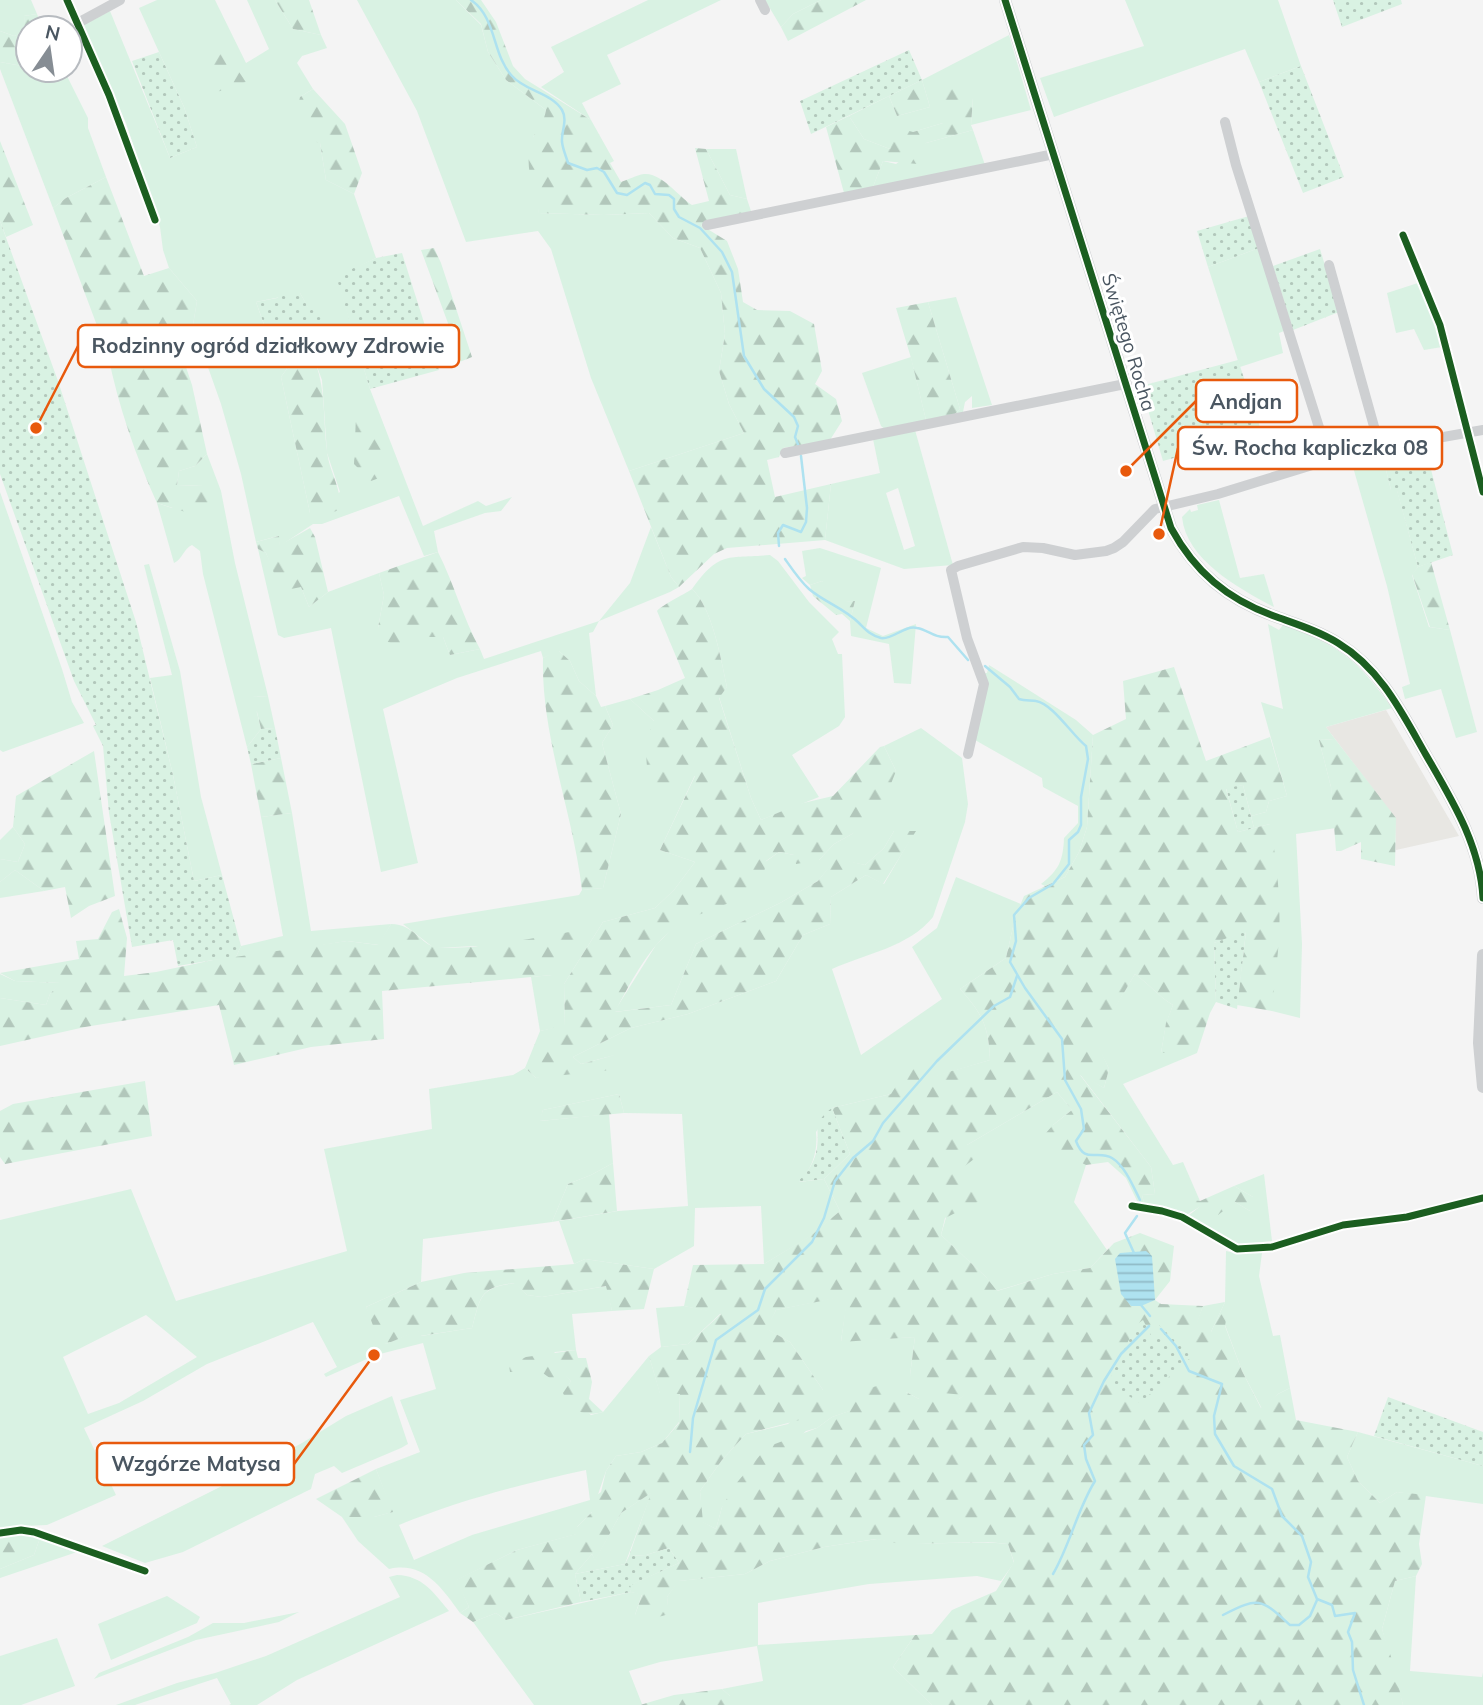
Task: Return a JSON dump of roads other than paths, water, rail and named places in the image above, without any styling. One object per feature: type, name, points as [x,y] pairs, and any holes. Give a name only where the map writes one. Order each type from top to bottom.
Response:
[{"type":"street","points":[[84,20],[120,0]]},
{"type":"street","points":[[760,0],[765,10]]},
{"type":"street","name":"Świętego Rocha","points":[[1005,0],[1164,507],[1180,544],[1201,573],[1212,583],[1252,607],[1335,641],[1362,660],[1374,673],[1403,715],[1464,822],[1475,853],[1483,898]]},
{"type":"street","points":[[84,41],[109,95],[155,220]]},
{"type":"street","points":[[1225,122],[1329,459]]},
{"type":"street","points":[[707,225],[1054,154]]},
{"type":"street","points":[[1403,235],[1440,325],[1483,492]]},
{"type":"street","points":[[1329,265],[1380,448]]},
{"type":"street","points":[[785,453],[1125,384]]},
{"type":"street","points":[[968,754],[984,684],[967,638],[951,570],[1023,547],[1075,555],[1106,551],[1123,542],[1155,509],[1220,493],[1329,459],[1483,430]]},
{"type":"street","points":[[1483,955],[1479,1043],[1483,1087]]},
{"type":"street","points":[[1132,1206],[1182,1217],[1237,1249],[1272,1247],[1343,1225],[1406,1217],[1483,1198]]},
{"type":"street","points":[[0,1532],[34,1532],[145,1571]]},
{"type":"water","points":[[1146,1251],[1152,1256],[1155,1300],[1141,1306],[1131,1306],[1121,1294],[1115,1259],[1120,1253]]},
{"type":"waterway","points":[[471,0],[486,17],[501,58],[512,76],[558,104],[562,110],[562,142],[568,163],[587,170],[597,168],[604,172],[617,193],[627,195],[645,183],[650,185],[655,194],[669,195],[674,199],[674,209],[679,217],[700,228],[722,252],[732,272],[744,356],[764,389],[794,417],[798,426],[795,437],[799,447]]},
{"type":"waterway","points":[[779,546],[778,533],[783,525],[801,532],[806,522],[801,456]]},
{"type":"waterway","points":[[785,559],[809,589],[847,613],[874,635],[885,638],[908,629],[921,629],[948,637],[968,660]]},
{"type":"waterway","points":[[985,666],[1010,687],[1019,699],[1036,701],[1049,708],[1086,746],[1088,759],[1081,797],[1081,825],[1069,840],[1069,864],[1053,884],[1029,898],[1014,915],[1016,941],[1010,962],[1025,988],[1062,1039],[1065,1080],[1081,1109],[1084,1129],[1076,1141],[1079,1148],[1087,1155],[1106,1156],[1117,1162],[1140,1200]]},
{"type":"waterway","points":[[690,1452],[693,1418],[716,1340],[758,1310],[765,1289],[812,1242],[824,1218],[835,1181],[853,1158],[873,1141],[883,1123],[937,1061],[994,1006],[1010,997],[1017,976]]},
{"type":"waterway","points":[[1134,1253],[1125,1233],[1137,1216]]},
{"type":"waterway","points":[[1141,1305],[1150,1316]]},
{"type":"waterway","points":[[1053,1574],[1095,1481],[1086,1459],[1084,1445],[1093,1435],[1089,1413],[1121,1354],[1149,1326]]},
{"type":"waterway","points":[[1161,1329],[1176,1346],[1189,1371],[1222,1384],[1214,1416],[1215,1434],[1234,1466],[1272,1489],[1282,1516],[1302,1536],[1311,1562],[1308,1577],[1317,1599],[1332,1605],[1335,1616],[1355,1613],[1348,1632],[1352,1642],[1353,1670],[1364,1705]]},
{"type":"waterway","points":[[1223,1615],[1245,1605],[1260,1603],[1290,1625],[1299,1625],[1310,1616],[1317,1600]]},
{"type":"place","name":"Rodzinny ogród działkowy Zdrowie","points":[[36,428]]},
{"type":"place","name":"Andjan","points":[[1126,471]]},
{"type":"place","name":"Św. Rocha kapliczka 08","points":[[1159,534]]},
{"type":"place","name":"Wzgórze Matysa","points":[[374,1355]]}]
